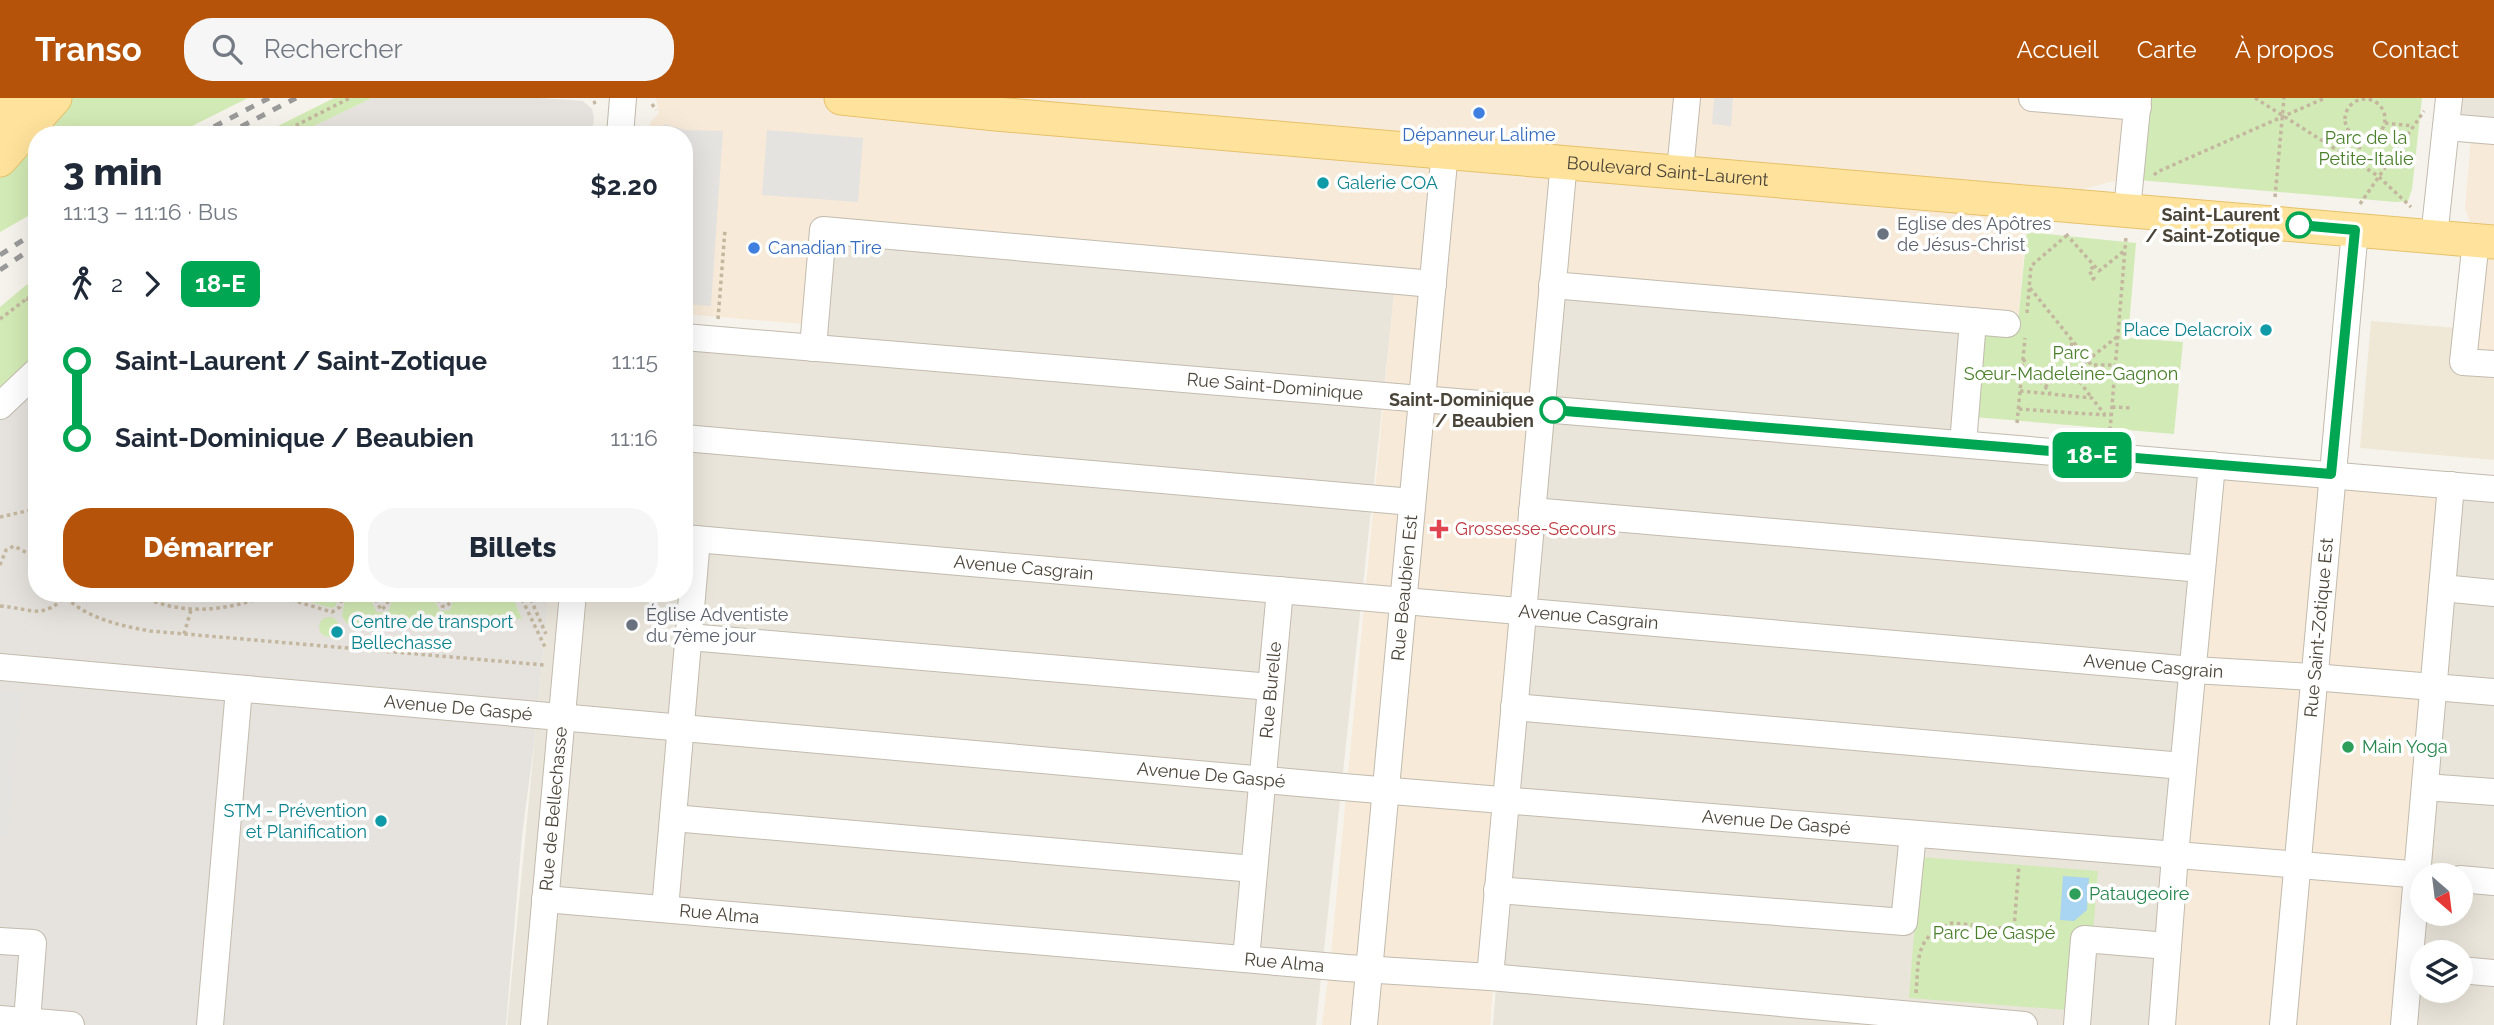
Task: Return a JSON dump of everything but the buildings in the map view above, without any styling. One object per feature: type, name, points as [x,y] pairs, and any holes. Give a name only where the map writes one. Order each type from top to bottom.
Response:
[{"type":"main road","points":[[0,122],[22,98]]},
{"type":"main road","points":[[30,126],[55,98]]},
{"type":"main road","name":"Boulevard Saint-Laurent","points":[[841,98],[997,106],[1445,151],[1680,171],[2127,223],[2357,218],[2434,237],[2485,241]]},
{"type":"main road","points":[[0,160],[28,128]]},
{"type":"street","points":[[621,126],[623,98]]},
{"type":"street","points":[[1680,171],[1687,98]]},
{"type":"street","points":[[2032,98],[2138,102],[2127,223]]},
{"type":"street","points":[[2434,237],[2449,98]]},
{"type":"street","points":[[2446,127],[2494,131]]},
{"type":"street","name":"Rue Beaubien Est","points":[[1364,1025],[1445,151]]},
{"type":"street","points":[[1490,978],[1564,161]]},
{"type":"street","name":"Rue Saint-Zotique Est","points":[[2283,1025],[2331,474],[2357,218]]},
{"type":"street","points":[[813,348],[823,230],[1433,284]]},
{"type":"street","points":[[2485,241],[2463,362],[2494,364]]},
{"type":"street","points":[[1552,285],[2007,324]]},
{"type":"street","points":[[1963,444],[1973,321]]},
{"type":"street","name":"Rue Saint-Dominique","points":[[693,338],[2494,489]]},
{"type":"street","points":[[0,406],[28,380]]},
{"type":"street","points":[[693,439],[1412,502]]},
{"type":"street","points":[[2162,1025],[2183,766],[2213,465]]},
{"type":"street","points":[[2421,863],[2451,485]]},
{"type":"street","points":[[1532,512],[2202,569]]},
{"type":"street","name":"Avenue Casgrain","points":[[693,538],[2193,670],[2494,692]]},
{"type":"street","points":[[2442,588],[2494,593]]},
{"type":"street","name":"Rue Burelle","points":[[1246,959],[1280,590]]},
{"type":"street","name":"Rue de Bellechasse","points":[[534,1025],[572,602]]},
{"type":"street","points":[[665,909],[689,637],[690,602]]},
{"type":"street","points":[[689,637],[1271,687]]},
{"type":"street","name":"Avenue De Gaspé","points":[[1,675],[239,690],[1385,791],[2410,874]]},
{"type":"street","points":[[210,1025],[239,690]]},
{"type":"street","points":[[1514,707],[2183,766]]},
{"type":"street","points":[[2425,787],[2494,792]]},
{"type":"street","points":[[673,818],[1254,869]]},
{"type":"street","points":[[1497,890],[1904,922],[1913,834]]},
{"type":"street","points":[[2473,880],[2494,881]]},
{"type":"street","name":"Rue Alma","points":[[545,899],[2024,1025]]},
{"type":"street","points":[[2077,1025],[2084,939],[2168,946]]},
{"type":"street","points":[[0,941],[33,943],[27,1021]]},
{"type":"street","points":[[2473,971],[2494,973]]},
{"type":"street","points":[[2404,1025],[2410,996]]},
{"type":"street","points":[[0,1019],[71,1025]]},
{"type":"path","points":[[295,126],[350,98]]},
{"type":"path","points":[[2255,98],[2378,176],[2411,207]]},
{"type":"path","points":[[2275,199],[2284,98]]},
{"type":"path","points":[[2150,180],[2157,172],[2325,98]]},
{"type":"path","points":[[2365,98],[2375,101],[2384,110],[2385,123],[2378,135],[2372,138],[2361,138],[2348,130],[2345,117],[2350,105],[2365,98]]},
{"type":"path","points":[[652,104],[656,110]]},
{"type":"path","points":[[2357,218],[2378,176],[2424,111]]},
{"type":"path","points":[[2385,123],[2413,126]]},
{"type":"path","points":[[2357,163],[2361,138]]},
{"type":"path","points":[[2110,430],[2127,223]]},
{"type":"path","points":[[718,320],[725,230]]},
{"type":"path","points":[[2051,247],[2066,234],[2099,271],[2124,251]]},
{"type":"path","points":[[2092,280],[2094,278],[2089,271],[2094,266]]},
{"type":"path","points":[[2029,287],[2091,365],[2115,365]]},
{"type":"path","points":[[0,319],[26,299]]},
{"type":"path","points":[[2073,372],[2118,336]]},
{"type":"path","points":[[2045,387],[2069,367],[2072,340]]},
{"type":"path","points":[[2023,359],[2050,394]]},
{"type":"path","points":[[2069,367],[2105,415]]},
{"type":"path","points":[[2020,391],[2092,397]]},
{"type":"path","points":[[2112,407],[2132,408]]},
{"type":"path","points":[[2019,409],[2111,415]]},
{"type":"path","points":[[0,517],[28,511]]},
{"type":"path","points":[[0,565],[6,550],[14,546],[28,553]]},
{"type":"path","points":[[0,607],[42,612],[57,607],[61,602]]},
{"type":"path","points":[[71,602],[114,624],[150,631],[544,665]]},
{"type":"path","points":[[154,602],[191,610],[227,608],[246,602]]},
{"type":"path","points":[[299,602],[332,612],[340,607],[341,602]]},
{"type":"path","points":[[377,602],[381,610],[388,602]]},
{"type":"path","points":[[523,602],[546,649]]},
{"type":"path","points":[[532,602],[547,636]]},
{"type":"path","points":[[184,634],[191,610]]},
{"type":"path","points":[[2014,928],[2020,859]]},
{"type":"path","points":[[1916,998],[1921,946],[1927,936],[1940,927],[1952,923],[2061,933],[2060,946]]},
{"type":"shaded area","points":[[372,98],[540,98],[583,101],[592,109],[594,117],[593,126],[314,126]]},
{"type":"shaded area","points":[[656,98],[2031,98],[2138,107],[2121,179],[2036,202],[2026,231],[2017,333],[1552,286],[1490,1025],[1322,1025],[1395,281],[823,230],[815,325],[693,315],[693,126],[650,126],[659,113]]},
{"type":"shaded area","points":[[1714,98],[1733,98],[1731,126],[1712,124]]},
{"type":"shaded area","points":[[2449,98],[2494,98],[2494,131],[2446,127]]},
{"type":"shaded area","points":[[693,130],[723,131],[711,306],[693,305]]},
{"type":"shaded area","points":[[767,130],[863,138],[858,202],[762,195]]},
{"type":"shaded area","points":[[2494,135],[2494,364],[2463,362],[2476,240],[2465,208],[2471,138]]},
{"type":"shaded area","points":[[823,230],[1395,286],[1316,1025],[507,1025],[548,602],[693,602],[693,349],[814,361]]},
{"type":"shaded area","points":[[1558,289],[1982,330],[1972,443],[2217,465],[2163,1025],[1493,1025],[1519,705]]},
{"type":"shaded area","points":[[2371,321],[2457,328],[2494,372],[2494,460],[2360,448]]},
{"type":"shaded area","points":[[28,378],[28,602],[548,602],[522,836],[506,1025],[0,1025],[0,400]]},
{"type":"shaded area","points":[[2212,465],[2451,485],[2418,863],[2410,863],[2410,926],[2413,926],[2404,1025],[2163,1025]]},
{"type":"shaded area","points":[[2451,485],[2494,489],[2494,1025],[2404,1025],[2410,956],[2410,1003],[2473,1003],[2473,940],[2411,940],[2413,926],[2473,926],[2473,863],[2418,863]]},
{"type":"shaded area","points":[[0,691],[21,693],[8,837],[0,837]]},
{"type":"green space","points":[[0,98],[248,98],[192,126],[28,126],[28,216],[0,232]]},
{"type":"green space","points":[[334,98],[372,98],[314,126],[278,126]]},
{"type":"green space","name":"Parc de la Petite-Italie","points":[[2146,98],[2422,98],[2412,189],[2408,201],[2138,180]]},
{"type":"green space","name":"Parc Sœur-Madeleine-Gagnon","points":[[2027,232],[2136,243],[2128,338],[2183,342],[2174,434],[1974,417],[1982,330],[2017,332]]},
{"type":"green space","points":[[28,284],[28,362],[0,387],[0,307]]},
{"type":"green space","points":[[310,602],[337,602],[332,608]]},
{"type":"green space","points":[[344,602],[372,602],[379,613],[389,610],[391,602],[436,602],[440,611],[450,610],[453,602],[515,602],[522,619],[372,618],[371,625],[347,624],[342,616]]},
{"type":"green space","points":[[325,617],[333,617],[339,627],[333,637],[325,637],[319,631],[319,623]]},
{"type":"green space","name":"Parc De Gaspé","points":[[1920,857],[2098,871],[2093,934],[2068,1010],[1909,998]]},
{"type":"water","name":"Pataugeoire","points":[[2063,876],[2089,878],[2087,910],[2074,921],[2060,920]]},
{"type":"railway","points":[[215,126],[269,98]]},
{"type":"railway","points":[[242,126],[296,98]]},
{"type":"railway","points":[[0,255],[28,237]]},
{"type":"railway","points":[[0,270],[28,251]]},
{"type":"bus line","name":"18-E","points":[[1553,410],[2331,474],[2355,230],[2299,225]]},
{"type":"place","name":"Dépanneur Lalime","points":[[1479,113]]},
{"type":"place","name":"Galerie COA","points":[[1323,183]]},
{"type":"place","name":"Saint-Laurent / Saint-Zotique","points":[[2299,225]]},
{"type":"place","name":"Eglise des Apôtres de Jésus-Christ","points":[[1883,234]]},
{"type":"place","name":"Canadian Tire","points":[[754,248]]},
{"type":"place","name":"Place Delacroix","points":[[2266,330]]},
{"type":"place","name":"Saint-Dominique / Beaubien","points":[[1553,410]]},
{"type":"place","name":"Grossesse-Secours","points":[[1439,529]]},
{"type":"place","name":"Église Adventiste du 7ème jour","points":[[632,625]]},
{"type":"place","name":"Centre de transport Bellechasse","points":[[337,632]]},
{"type":"place","name":"Main Yoga","points":[[2348,747]]},
{"type":"place","name":"STM - Prévention et Planification","points":[[381,821]]},
{"type":"place","name":"Pataugeoire","points":[[2075,894]]}]
